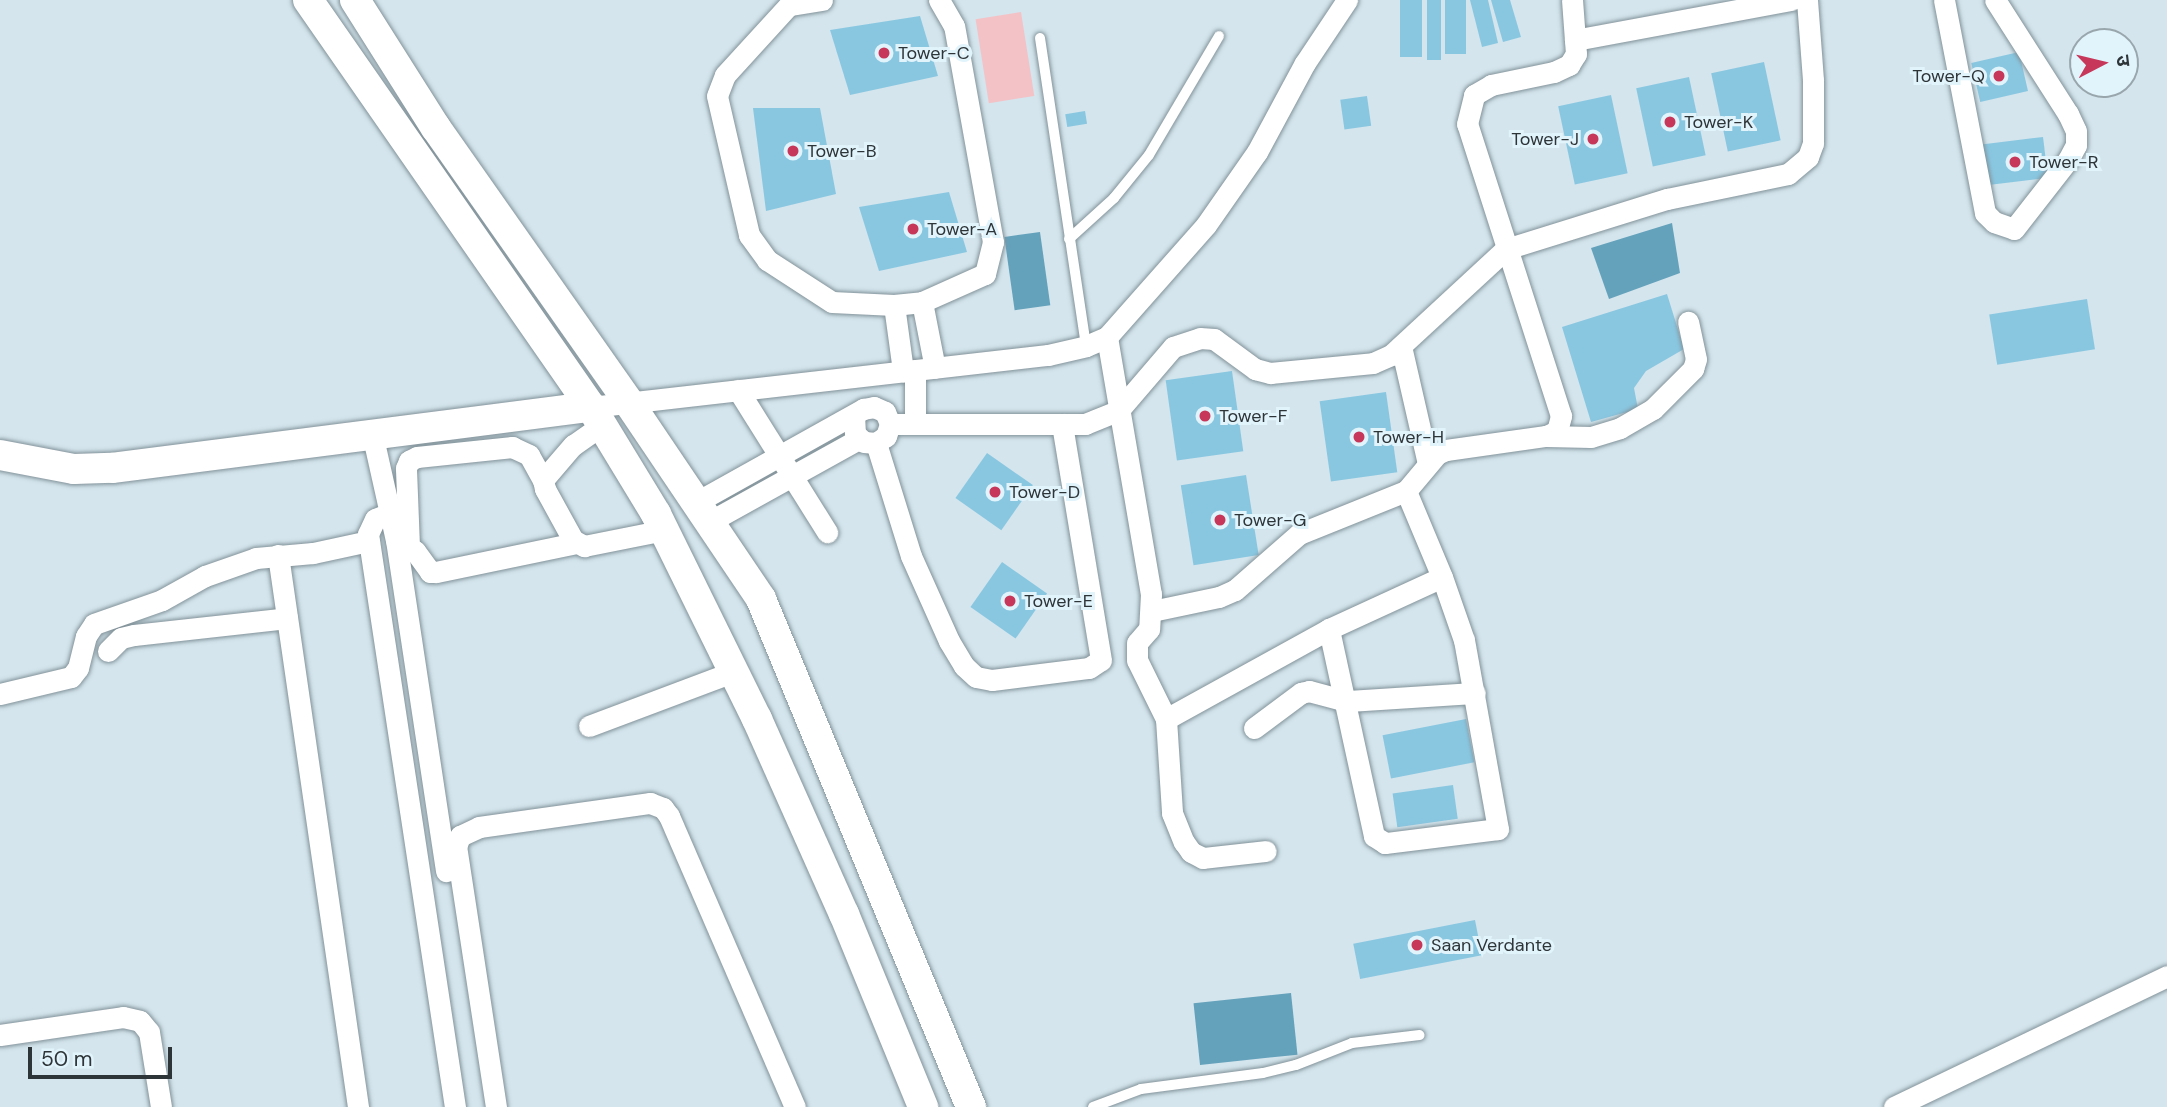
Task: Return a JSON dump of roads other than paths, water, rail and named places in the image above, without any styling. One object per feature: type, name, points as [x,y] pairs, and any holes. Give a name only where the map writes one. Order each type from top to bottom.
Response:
[{"type":"street","points":[[309,0],[597,416],[664,530],[735,671],[844,914],[923,1107]]},
{"type":"street","points":[[355,0],[436,128],[629,403],[761,599],[971,1107]]},
{"type":"street","points":[[822,0],[789,5],[725,75],[717,96],[749,235],[767,260],[832,302],[894,305],[922,302],[985,274],[993,242],[954,26],[939,0]]},
{"type":"street","points":[[0,455],[74,469],[113,468],[373,433],[597,416],[629,403],[1048,355],[1086,346],[1107,337],[1206,225],[1257,152],[1305,63],[1348,0]]},
{"type":"street","points":[[1546,436],[1557,430],[1561,416],[1467,124],[1474,95],[1491,85],[1554,72],[1569,65],[1576,54],[1572,0]]},
{"type":"street","points":[[1575,40],[1791,0]]},
{"type":"street","points":[[890,424],[1085,424],[1119,410],[1173,347],[1200,338],[1214,339],[1255,369],[1270,373],[1373,363],[1401,346],[1506,249],[1667,199],[1788,174],[1808,157],[1814,125],[1807,0]]},
{"type":"street","points":[[1944,0],[1986,214],[1994,222],[2014,229],[2068,160],[2076,145],[2076,131],[2068,114],[1995,0]]},
{"type":"street","points":[[915,424],[922,302]]},
{"type":"street","points":[[894,305],[918,370]]},
{"type":"street","points":[[1152,611],[1219,597],[1235,590],[1298,534],[1406,491],[1437,454],[1455,447],[1546,436],[1591,437],[1619,428],[1653,409],[1693,369],[1696,359],[1688,322]]},
{"type":"street","points":[[854,416],[853,429],[868,441],[911,555],[964,666],[976,677],[992,680],[1089,668],[1137,643],[1149,629],[1152,611],[1107,337]]},
{"type":"street","points":[[1401,346],[1428,464]]},
{"type":"street","points":[[738,390],[827,532]]},
{"type":"street","points":[[874,407],[885,412],[890,424],[886,436],[868,441],[791,477],[702,513],[779,457],[863,409],[874,407]]},
{"type":"street","points":[[543,480],[597,416]]},
{"type":"street","points":[[1062,424],[1101,660]]},
{"type":"street","points":[[373,433],[390,513],[401,549],[448,884]]},
{"type":"street","points":[[401,549],[406,468],[410,461],[417,457],[512,447],[523,449],[543,480],[544,489],[576,543]]},
{"type":"street","points":[[1329,629],[1374,836],[1385,843],[1498,829],[1464,639],[1442,577],[1406,491]]},
{"type":"street","points":[[390,513],[375,520],[369,527],[369,541],[455,1107]]},
{"type":"street","points":[[401,549],[424,567],[436,572],[576,543],[584,546],[664,530]]},
{"type":"street","points":[[369,541],[380,555],[401,549]]},
{"type":"street","points":[[0,694],[71,677],[78,668],[86,636],[94,624],[162,600],[205,576],[234,564],[278,555],[313,553],[369,541]]},
{"type":"street","points":[[278,555],[358,1107]]},
{"type":"street","points":[[1166,719],[1329,629],[1442,577]]},
{"type":"street","points":[[108,651],[121,638],[134,635],[287,618]]},
{"type":"street","points":[[1137,643],[1137,660],[1166,719],[1172,813],[1191,852],[1213,859],[1266,851]]},
{"type":"street","points":[[589,726],[735,671]]},
{"type":"street","points":[[1254,728],[1301,693],[1319,691],[1344,700],[1475,693]]},
{"type":"street","points":[[496,1107],[456,847],[460,836],[479,827],[650,803],[663,808],[669,816],[794,1107]]},
{"type":"street","points":[[1894,1107],[2167,976]]},
{"type":"street","points":[[0,1035],[123,1017],[140,1021],[149,1032],[161,1107]]},
{"type":"lane","points":[[1069,239],[1114,198],[1149,155],[1219,36]]},
{"type":"lane","points":[[1040,38],[1086,346]]},
{"type":"lane","points":[[1093,1107],[1141,1089],[1263,1073],[1296,1065],[1352,1043],[1420,1035]]},
{"type":"water","points":[[1672,223],[1680,273],[1609,299],[1591,248]]},
{"type":"water","points":[[1040,232],[1050,305],[1015,310],[1004,237]]},
{"type":"water","points":[[1291,993],[1297,1055],[1200,1065],[1194,1003]]},
{"type":"place","name":"Tower-C","points":[[884,53]]},
{"type":"place","name":"Tower-Q","points":[[1999,76]]},
{"type":"place","name":"Tower-K","points":[[1670,122]]},
{"type":"place","name":"Tower-J","points":[[1593,139]]},
{"type":"place","name":"Tower-B","points":[[793,151]]},
{"type":"place","name":"Tower-R","points":[[2015,162]]},
{"type":"place","name":"Tower-A","points":[[913,229]]},
{"type":"place","name":"Tower-F","points":[[1205,416]]},
{"type":"place","name":"Tower-H","points":[[1359,437]]},
{"type":"place","name":"Tower-D","points":[[995,492]]},
{"type":"place","name":"Tower-G","points":[[1220,520]]},
{"type":"place","name":"Tower-E","points":[[1010,601]]},
{"type":"place","name":"Saan Verdante","points":[[1417,945]]}]
